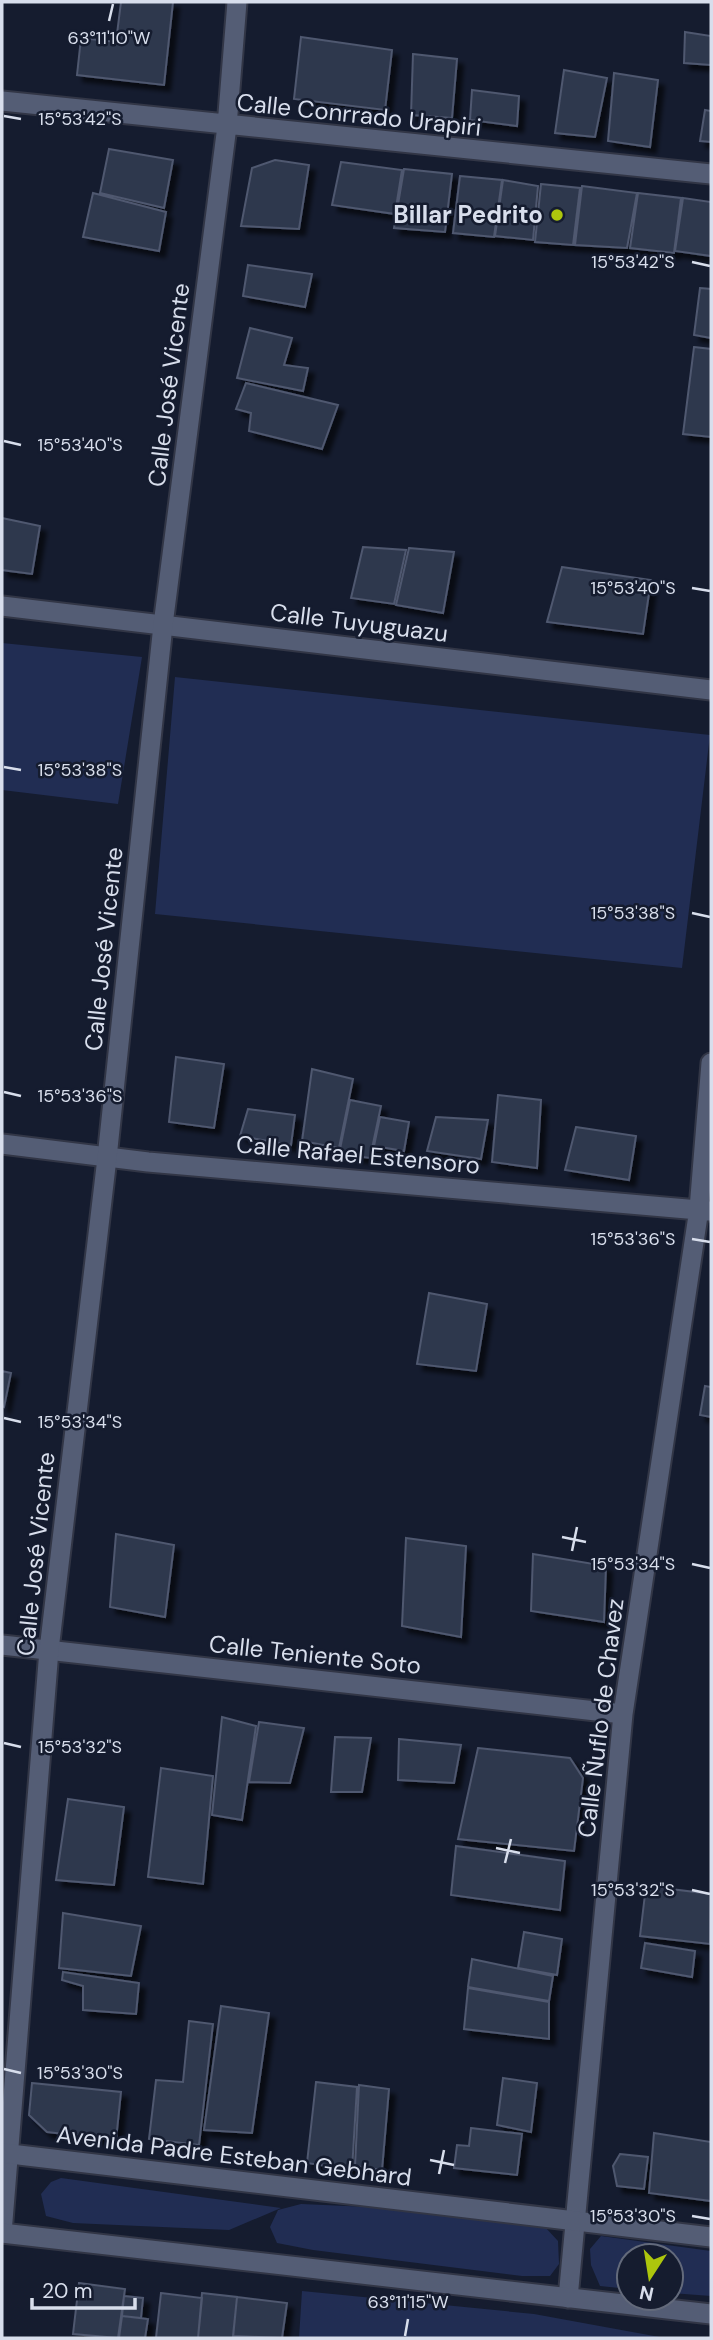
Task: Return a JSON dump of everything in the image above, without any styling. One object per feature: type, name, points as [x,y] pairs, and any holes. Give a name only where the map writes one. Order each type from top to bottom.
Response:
[{"type":"street","name":"Calle José Vicente","points":[[2,2233],[5,2153],[49,1650],[107,1158],[163,625],[227,126],[237,2]]},
{"type":"street","name":"Calle Conrrado Urapiri","points":[[2,101],[711,174]]},
{"type":"street","name":"Calle Tuyuguazu","points":[[2,606],[711,690]]},
{"type":"street","name":"Calle Ñuflo de Chavez","points":[[568,2298],[623,1714],[705,1210],[711,1063]]},
{"type":"street","name":"Calle Rafael Estensoro","points":[[2,1144],[107,1158],[705,1210]]},
{"type":"street","name":"Calle Teniente Soto","points":[[2,1645],[623,1714]]},
{"type":"street","name":"Avenida Padre Esteban Gebhard","points":[[5,2153],[711,2237]]},
{"type":"street","points":[[2,2233],[711,2314]]},
{"type":"shaded area","points":[[2,643],[142,657],[118,804],[2,790]]},
{"type":"shaded area","points":[[175,677],[710,735],[682,968],[155,914]]},
{"type":"shaded area","points":[[61,2178],[281,2208],[229,2230],[73,2223],[46,2216],[41,2194],[51,2182]]},
{"type":"shaded area","points":[[301,2204],[369,2207],[545,2227],[558,2241],[559,2264],[550,2276],[522,2276],[313,2250],[277,2243],[270,2227],[278,2210]]},
{"type":"shaded area","points":[[601,2236],[645,2242],[615,2242],[615,2288],[600,2286],[591,2265],[590,2249]]},
{"type":"shaded area","points":[[685,2247],[711,2251],[711,2296],[685,2294]]},
{"type":"shaded area","points":[[302,2291],[534,2314],[665,2338],[299,2338]]},
{"type":"building","points":[[121,2],[173,2],[164,85],[77,75],[81,38],[116,42]]},
{"type":"building","points":[[685,32],[711,36],[711,65],[684,63]]},
{"type":"building","points":[[301,37],[392,50],[385,110],[294,99]]},
{"type":"building","points":[[413,54],[457,59],[452,118],[411,115]]},
{"type":"building","points":[[564,70],[607,78],[595,137],[555,133]]},
{"type":"building","points":[[614,73],[658,80],[650,147],[608,141]]},
{"type":"building","points":[[472,90],[519,96],[517,126],[470,120]]},
{"type":"building","points":[[705,110],[711,111],[711,142],[700,141]]},
{"type":"building","points":[[109,149],[173,160],[164,208],[100,193]]},
{"type":"building","points":[[275,160],[309,165],[299,229],[241,226],[252,168]]},
{"type":"building","points":[[341,162],[402,170],[395,214],[332,205]]},
{"type":"building","points":[[404,169],[452,174],[445,232],[394,228]]},
{"type":"building","points":[[460,176],[502,180],[494,237],[453,233]]},
{"type":"building","points":[[503,180],[538,186],[533,240],[495,236]]},
{"type":"building","name":"Billar Pedrito","points":[[541,184],[580,188],[573,245],[535,242]]},
{"type":"building","points":[[582,186],[637,193],[627,248],[575,245]]},
{"type":"building","points":[[93,193],[166,212],[159,251],[83,237]]},
{"type":"building","points":[[638,193],[681,198],[674,253],[630,248]]},
{"type":"building","points":[[683,198],[711,202],[711,256],[675,251]]},
{"type":"building","points":[[683,198],[711,202],[711,256],[675,251]]},
{"type":"building","points":[[248,265],[312,274],[305,307],[243,296]]},
{"type":"building","points":[[700,288],[711,289],[711,338],[694,335]]},
{"type":"building","points":[[250,328],[292,338],[284,365],[308,368],[303,391],[237,378]]},
{"type":"building","points":[[694,347],[711,349],[711,437],[683,434]]},
{"type":"building","points":[[694,347],[711,349],[711,437],[683,434]]},
{"type":"building","points":[[246,383],[338,405],[322,449],[249,431],[251,413],[236,409]]},
{"type":"building","points":[[2,518],[40,526],[32,574],[2,570]]},
{"type":"building","points":[[363,547],[406,550],[394,604],[351,598]]},
{"type":"building","points":[[409,548],[454,552],[443,613],[396,605]]},
{"type":"building","points":[[562,567],[651,580],[643,634],[547,622]]},
{"type":"building","points":[[176,1057],[224,1064],[214,1128],[169,1122]]},
{"type":"building","points":[[312,1069],[353,1079],[339,1148],[302,1141]]},
{"type":"building","points":[[498,1095],[541,1100],[537,1168],[492,1162]]},
{"type":"building","points":[[350,1100],[381,1106],[370,1158],[339,1154]]},
{"type":"building","points":[[248,1109],[295,1115],[291,1145],[240,1136]]},
{"type":"building","points":[[380,1117],[409,1122],[404,1151],[374,1146]]},
{"type":"building","points":[[436,1117],[488,1120],[481,1159],[427,1151]]},
{"type":"building","points":[[576,1127],[636,1136],[629,1180],[565,1170]]},
{"type":"building","points":[[429,1293],[487,1304],[476,1371],[417,1364]]},
{"type":"building","points":[[2,1371],[11,1373],[4,1407],[2,1406]]},
{"type":"building","points":[[705,1386],[711,1387],[711,1417],[700,1415]]},
{"type":"building","points":[[116,1534],[174,1545],[165,1617],[110,1607]]},
{"type":"building","points":[[406,1538],[466,1546],[461,1637],[402,1626]]},
{"type":"building","points":[[533,1554],[606,1566],[604,1622],[531,1611]]},
{"type":"building","points":[[222,1717],[256,1726],[242,1820],[212,1815]]},
{"type":"building","points":[[259,1722],[304,1728],[290,1783],[249,1782]]},
{"type":"building","points":[[335,1737],[371,1738],[362,1792],[331,1792]]},
{"type":"building","points":[[399,1739],[461,1745],[454,1783],[398,1780]]},
{"type":"building","points":[[478,1748],[570,1758],[583,1778],[574,1851],[458,1839]]},
{"type":"building","points":[[161,1768],[213,1776],[203,1884],[148,1877]]},
{"type":"building","points":[[68,1799],[124,1807],[114,1885],[56,1880]]},
{"type":"building","points":[[456,1846],[565,1861],[560,1910],[451,1895]]},
{"type":"building","points":[[646,1886],[711,1894],[710,1944],[640,1936]]},
{"type":"building","points":[[63,1913],[141,1926],[131,1976],[59,1968]]},
{"type":"building","points":[[524,1932],[562,1939],[557,1975],[518,1968]]},
{"type":"building","points":[[645,1943],[695,1951],[692,1977],[641,1968]]},
{"type":"building","points":[[472,1959],[553,1976],[549,2001],[468,1987]]},
{"type":"building","points":[[63,1972],[139,1983],[136,2014],[83,2010],[83,1986],[62,1980]]},
{"type":"building","points":[[468,1988],[549,2002],[549,2039],[464,2029]]},
{"type":"building","points":[[221,2006],[269,2013],[252,2133],[204,2130]]},
{"type":"building","points":[[189,2021],[213,2024],[199,2145],[149,2139],[156,2080],[183,2082]]},
{"type":"building","points":[[503,2078],[537,2083],[531,2132],[497,2125]]},
{"type":"building","points":[[316,2082],[357,2087],[352,2170],[307,2163]]},
{"type":"building","points":[[32,2083],[121,2092],[116,2140],[47,2132],[29,2115]]},
{"type":"building","points":[[359,2085],[389,2089],[382,2170],[355,2166]]},
{"type":"building","points":[[471,2128],[522,2134],[517,2175],[454,2168],[457,2145],[469,2146]]},
{"type":"building","points":[[654,2133],[711,2142],[711,2201],[649,2193]]},
{"type":"building","points":[[620,2154],[648,2157],[644,2189],[617,2186],[613,2166]]},
{"type":"building","points":[[79,2283],[125,2289],[118,2338],[73,2334]]},
{"type":"building","points":[[161,2293],[202,2298],[198,2338],[156,2338]]},
{"type":"building","points":[[202,2293],[237,2297],[233,2338],[198,2338]]},
{"type":"building","points":[[124,2296],[143,2298],[141,2318],[122,2316]]},
{"type":"building","points":[[237,2297],[287,2303],[282,2338],[233,2336]]},
{"type":"building","points":[[122,2316],[148,2319],[145,2338],[119,2338]]},
{"type":"place","name":"Billar Pedrito","points":[[557,215]]}]
